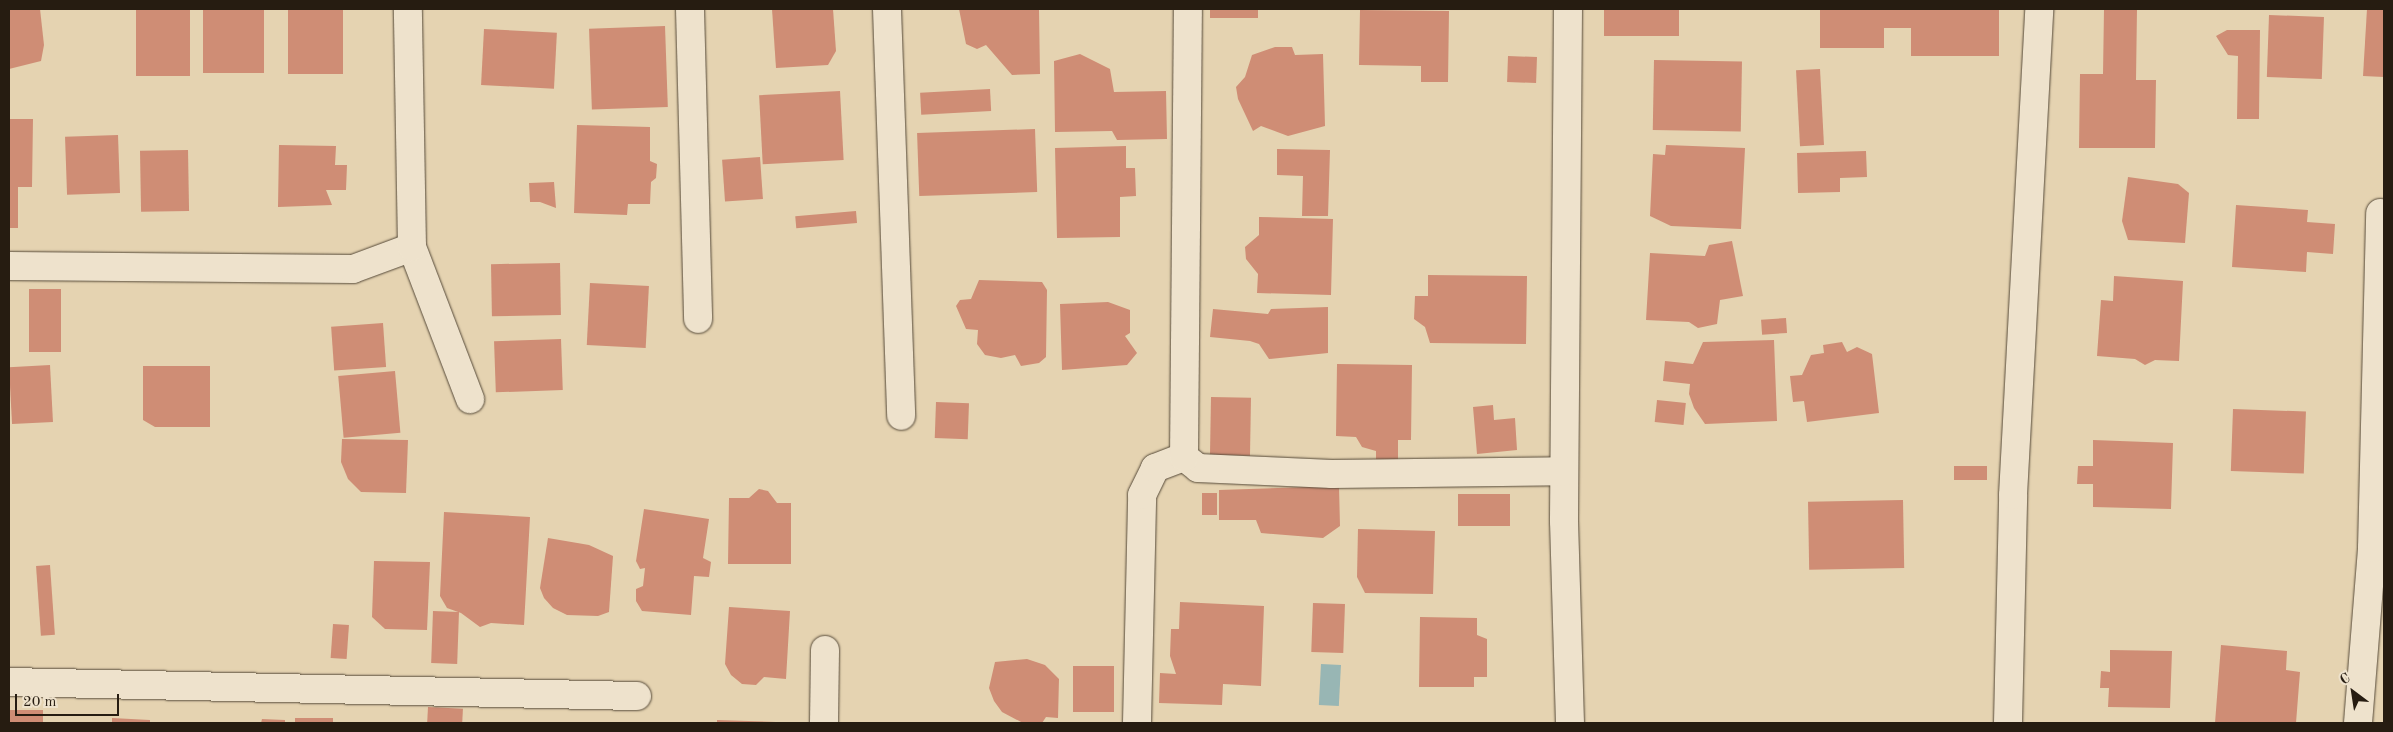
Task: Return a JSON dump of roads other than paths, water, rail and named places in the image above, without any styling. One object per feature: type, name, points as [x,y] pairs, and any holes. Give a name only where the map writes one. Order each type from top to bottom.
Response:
[{"type":"street","points":[[408,9],[412,247],[470,398]]},
{"type":"street","points":[[690,9],[698,319]]},
{"type":"street","points":[[887,9],[901,416]]},
{"type":"street","points":[[1184,457],[1188,9]]},
{"type":"street","points":[[1568,9],[1564,471],[1570,723]]},
{"type":"street","points":[[2008,723],[2013,495],[2039,9]]},
{"type":"street","points":[[2358,723],[2372,548],[2380,213]]},
{"type":"street","points":[[9,266],[352,269],[412,247]]},
{"type":"street","points":[[1184,457],[1198,468],[1332,474],[1564,471]]},
{"type":"street","points":[[1137,723],[1142,496],[1155,468],[1184,457]]},
{"type":"street","points":[[824,723],[825,650]]},
{"type":"street","points":[[9,682],[637,696]]},
{"type":"water","points":[[1321,664],[1341,665],[1339,706],[1319,705]]}]
